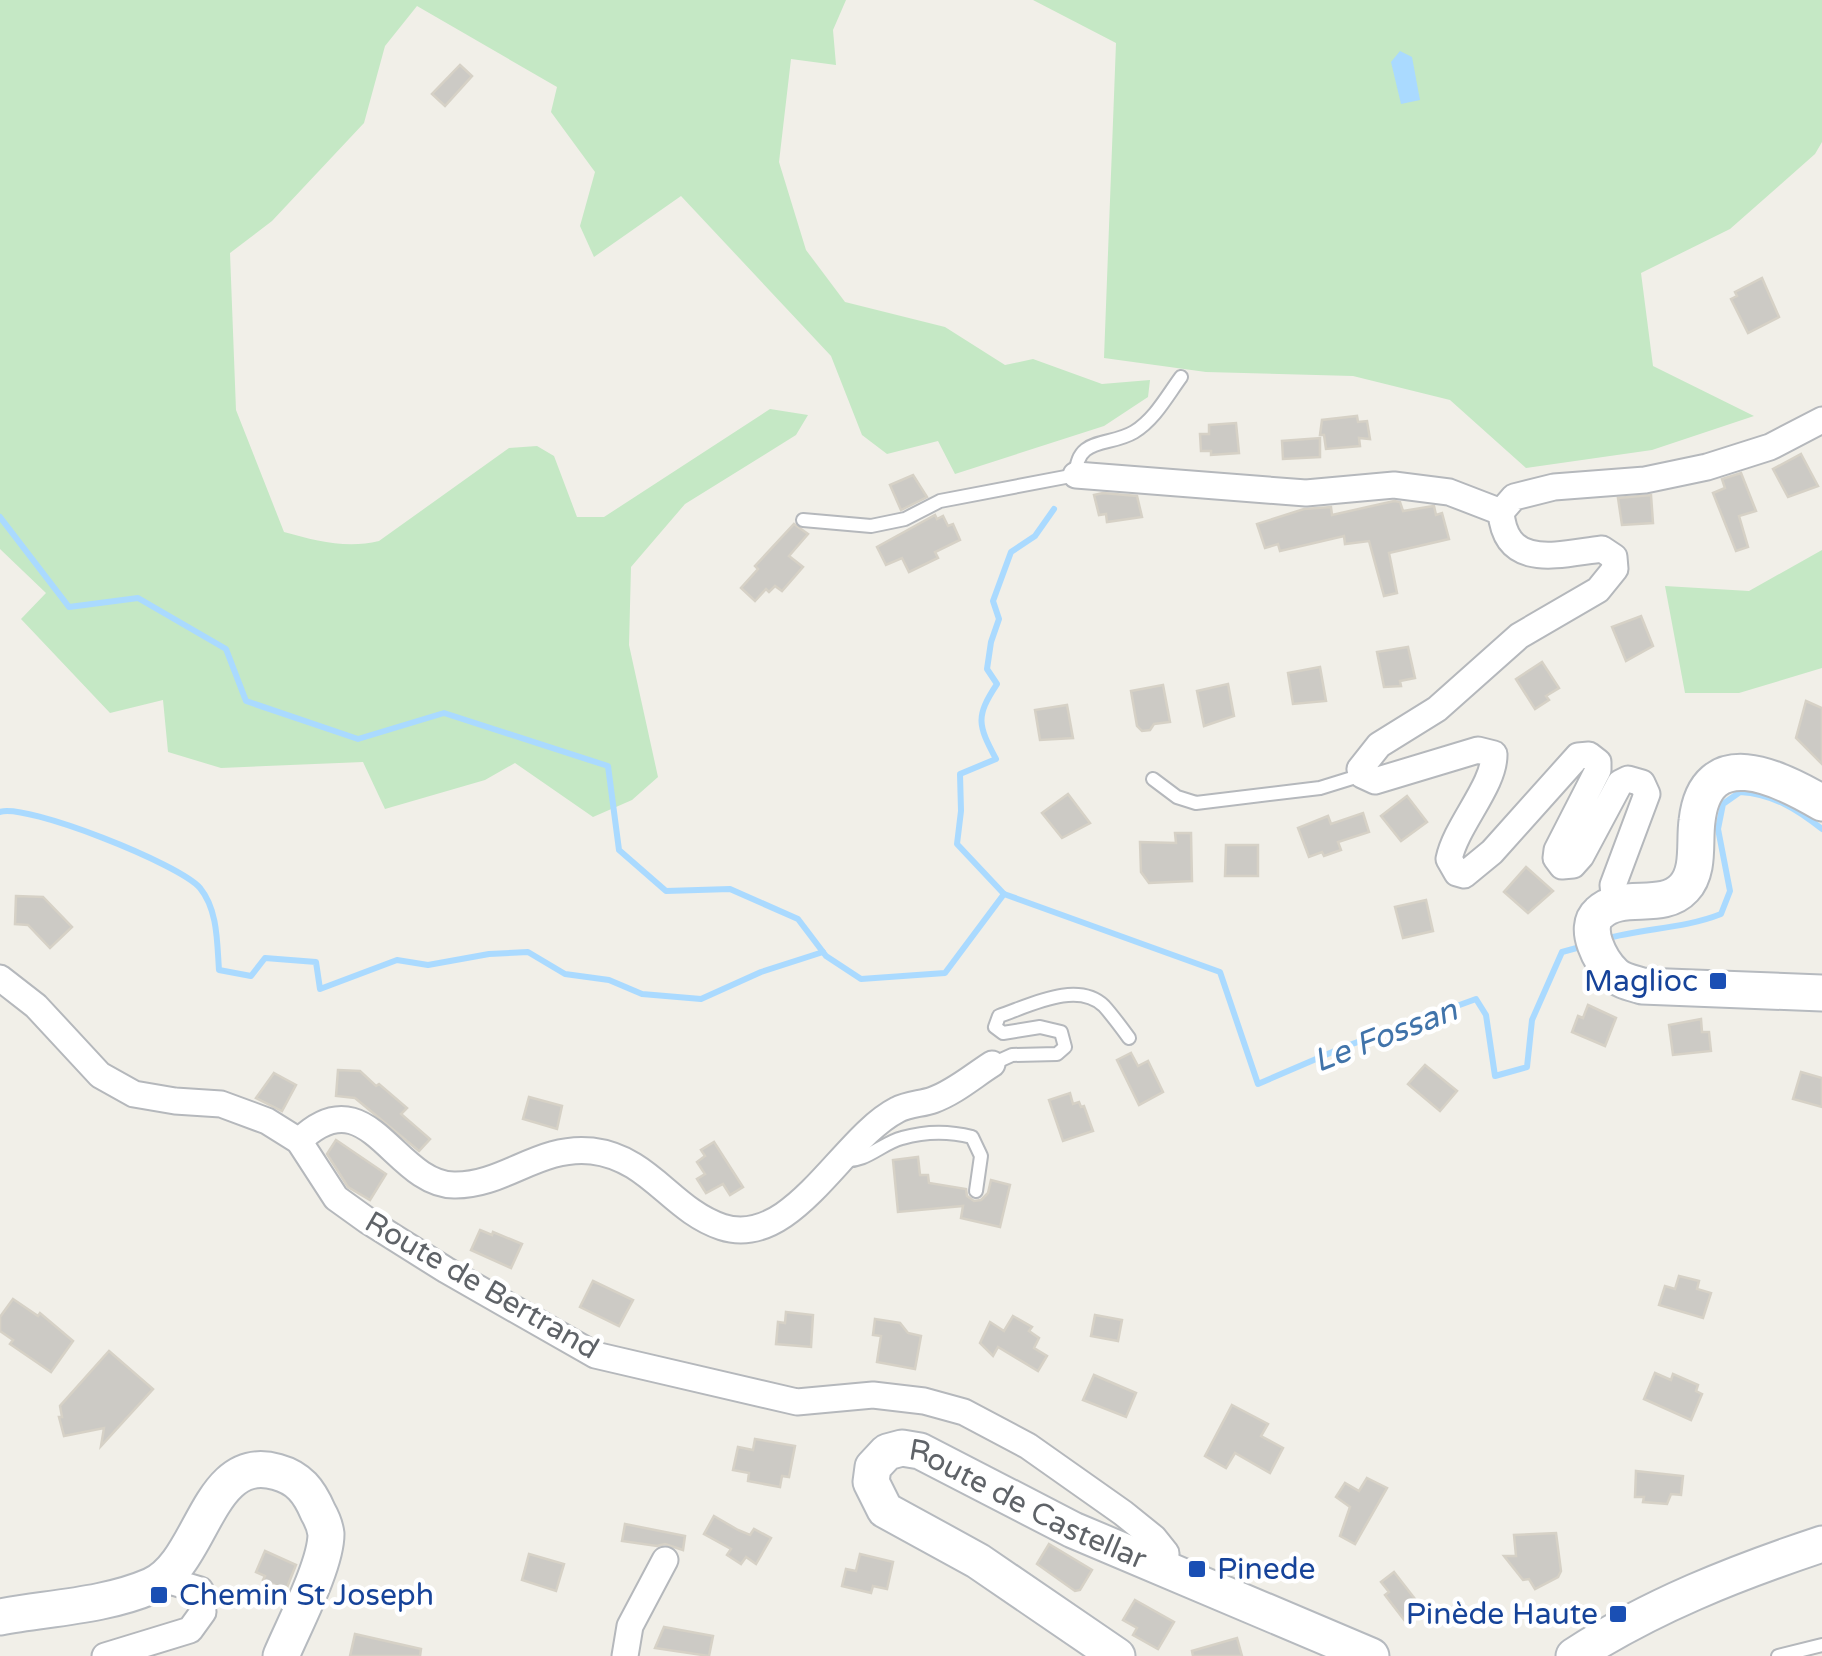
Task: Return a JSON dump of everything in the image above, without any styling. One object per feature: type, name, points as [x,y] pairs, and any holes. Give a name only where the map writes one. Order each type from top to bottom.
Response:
[{"type":"street","points":[[1615,904],[1613,885],[1647,794],[1642,783],[1628,779],[1620,782],[1581,856],[1573,865],[1562,866],[1556,858],[1557,850],[1598,770],[1598,762],[1589,755],[1578,756],[1492,852],[1464,875],[1457,873],[1448,859],[1452,840],[1488,776],[1494,754],[1478,750],[1388,780],[1375,781],[1362,775],[1360,769],[1378,745],[1437,709],[1520,636],[1598,590],[1615,569],[1614,556],[1602,549],[1545,556],[1519,551],[1503,534],[1501,512],[1514,497],[1554,487],[1645,480],[1707,467],[1770,448],[1822,420]]},
{"type":"street","points":[[1076,475],[1306,493],[1394,485],[1450,492],[1501,512]]},
{"type":"street","points":[[1822,802],[1761,774],[1736,772],[1718,776],[1701,797],[1694,866],[1688,884],[1672,899],[1615,904],[1601,910],[1594,919],[1596,944],[1616,977],[1642,986],[1822,993]]},
{"type":"street","name":"Route de Bertrand","points":[[0,978],[36,1006],[100,1075],[134,1094],[175,1102],[222,1104],[267,1121],[299,1141],[336,1198],[446,1270],[595,1354],[797,1402],[872,1395],[924,1401],[964,1412],[1028,1446],[1122,1513],[1154,1538],[1166,1554],[1165,1568]]},
{"type":"street","points":[[299,1141],[315,1126],[336,1119],[362,1123],[432,1180],[452,1186],[486,1181],[560,1150],[614,1155],[647,1172],[693,1212],[722,1227],[752,1232],[788,1213],[873,1127],[898,1109],[934,1099],[992,1064]]},
{"type":"street","name":"Route de Castellar","points":[[1117,1656],[978,1561],[885,1510],[876,1499],[874,1467],[888,1452],[902,1448],[920,1451],[1073,1530],[1371,1656]]},
{"type":"street","points":[[0,1617],[122,1596],[163,1579],[180,1562],[224,1485],[247,1470],[272,1470],[296,1479],[312,1498],[326,1529],[324,1551],[281,1656]]},
{"type":"street","points":[[1574,1656],[1621,1626],[1737,1572],[1822,1544]]},
{"type":"street","points":[[625,1656],[630,1626],[665,1560]]},
{"type":"street","points":[[105,1656],[190,1630],[203,1612],[200,1590],[163,1579]]},
{"type":"lane","points":[[804,520],[871,526],[905,519],[940,501],[1076,475],[1076,460],[1085,448],[1132,433],[1156,413],[1181,377]]},
{"type":"lane","points":[[1153,780],[1177,797],[1196,803],[1320,788],[1362,775]]},
{"type":"lane","points":[[992,1064],[1012,1055],[1057,1054],[1064,1047],[1061,1032],[1040,1027],[1003,1032],[995,1027],[999,1016],[1053,998],[1083,994],[1102,1004],[1129,1038]]},
{"type":"lane","points":[[841,1160],[854,1162],[900,1138],[948,1131],[972,1137],[980,1156],[976,1191]]},
{"type":"lane","points":[[1778,1656],[1822,1646]]},
{"type":"green space","points":[[0,0],[846,0],[833,30],[836,65],[791,59],[779,162],[806,250],[845,302],[945,327],[1005,365],[1033,359],[1102,384],[1150,380],[1148,397],[1104,426],[955,474],[938,441],[887,454],[862,435],[831,356],[681,196],[594,257],[580,226],[595,172],[551,112],[557,87],[417,6],[385,46],[364,123],[272,221],[230,253],[236,410],[284,532],[343,544],[379,541],[509,448],[537,446],[554,456],[577,517],[604,517],[770,409],[808,415],[796,435],[685,504],[631,567],[629,645],[658,777],[632,800],[593,817],[515,763],[485,780],[385,809],[363,762],[221,768],[168,752],[163,700],[110,713],[21,619],[46,593],[0,549]]},
{"type":"green space","points":[[1033,0],[1822,0],[1822,142],[1815,154],[1730,229],[1641,273],[1653,366],[1754,416],[1652,450],[1526,468],[1450,400],[1353,376],[1206,372],[1104,358],[1116,43]]},
{"type":"green space","points":[[1822,550],[1822,668],[1739,693],[1685,693],[1665,586],[1749,591]]},
{"type":"water","points":[[1400,51],[1412,57],[1420,100],[1401,104],[1391,62]]},
{"type":"building","points":[[460,65],[472,76],[445,106],[432,94]]},
{"type":"building","points":[[1762,278],[1779,317],[1748,333],[1731,299],[1737,296],[1735,292]]},
{"type":"building","points":[[1357,416],[1358,422],[1367,421],[1370,439],[1359,438],[1360,446],[1326,449],[1324,435],[1320,435],[1322,420]]},
{"type":"building","points":[[1236,423],[1239,453],[1211,455],[1211,451],[1201,451],[1200,434],[1209,434],[1209,425]]},
{"type":"building","points":[[1320,438],[1320,457],[1283,459],[1282,441]]},
{"type":"building","points":[[1801,454],[1818,486],[1788,497],[1773,469]]},
{"type":"building","points":[[1741,473],[1756,511],[1739,516],[1748,547],[1736,551],[1713,493],[1725,488],[1722,479]]},
{"type":"building","points":[[913,475],[927,497],[901,510],[890,485]]},
{"type":"building","points":[[1094,495],[1137,496],[1142,517],[1107,522],[1106,514],[1099,515]]},
{"type":"building","points":[[1651,495],[1653,523],[1622,525],[1618,498]]},
{"type":"building","points":[[1400,502],[1403,511],[1434,506],[1436,515],[1442,513],[1449,539],[1389,553],[1397,593],[1384,596],[1369,541],[1345,544],[1344,536],[1280,551],[1278,544],[1265,548],[1257,524],[1304,509],[1331,507],[1332,515]]},
{"type":"building","points":[[935,515],[937,519],[943,516],[948,526],[953,524],[960,540],[935,552],[938,558],[909,572],[902,558],[886,565],[877,547]]},
{"type":"building","points":[[794,524],[808,534],[789,556],[803,567],[782,591],[775,586],[769,592],[766,589],[755,601],[741,588],[758,569],[755,566]]},
{"type":"building","points":[[1641,616],[1653,646],[1626,661],[1612,627]]},
{"type":"building","points":[[1408,647],[1415,678],[1400,681],[1401,686],[1384,687],[1377,652]]},
{"type":"building","points":[[1542,662],[1559,688],[1535,709],[1516,679]]},
{"type":"building","points":[[1320,667],[1326,701],[1293,704],[1288,673]]},
{"type":"building","points":[[1228,684],[1234,716],[1204,726],[1197,691]]},
{"type":"building","points":[[1163,685],[1170,722],[1142,731],[1137,726],[1131,691]]},
{"type":"building","points":[[1806,701],[1822,708],[1822,764],[1796,738]]},
{"type":"building","points":[[1067,705],[1073,738],[1040,740],[1035,710]]},
{"type":"building","points":[[1068,794],[1090,823],[1062,838],[1042,813]]},
{"type":"building","points":[[1407,796],[1427,822],[1401,841],[1381,816]]},
{"type":"building","points":[[1363,813],[1369,832],[1338,842],[1341,850],[1309,857],[1298,828],[1328,816],[1331,824]]},
{"type":"building","points":[[1175,833],[1191,833],[1192,881],[1149,883],[1141,872],[1140,842],[1176,843]]},
{"type":"building","points":[[1226,845],[1258,845],[1258,876],[1225,876]]},
{"type":"building","points":[[1526,867],[1553,891],[1528,913],[1504,892]]},
{"type":"building","points":[[16,896],[43,897],[72,927],[50,948],[28,925],[15,924]]},
{"type":"building","points":[[1426,900],[1433,931],[1403,938],[1395,907]]},
{"type":"building","points":[[1588,1005],[1616,1018],[1605,1046],[1572,1032]]},
{"type":"building","points":[[1701,1019],[1702,1032],[1709,1032],[1711,1051],[1673,1055],[1669,1025]]},
{"type":"building","points":[[1131,1053],[1138,1066],[1148,1061],[1163,1092],[1139,1105],[1117,1060]]},
{"type":"building","points":[[1425,1065],[1457,1091],[1440,1111],[1408,1084]]},
{"type":"building","points":[[338,1070],[360,1071],[376,1086],[379,1084],[407,1108],[401,1114],[430,1139],[419,1151],[355,1098],[336,1096]]},
{"type":"building","points":[[1801,1072],[1822,1078],[1822,1107],[1793,1099]]},
{"type":"building","points":[[274,1073],[296,1085],[282,1111],[256,1098]]},
{"type":"building","points":[[1070,1093],[1073,1104],[1079,1102],[1084,1106],[1093,1131],[1063,1141],[1049,1100]]},
{"type":"building","points":[[529,1097],[562,1106],[557,1129],[523,1119]]},
{"type":"building","points":[[336,1140],[386,1174],[370,1200],[348,1187],[327,1154]]},
{"type":"building","points":[[714,1142],[743,1187],[730,1195],[723,1184],[706,1193],[697,1179],[705,1174],[697,1162],[705,1156],[701,1150]]},
{"type":"building","points":[[918,1157],[920,1175],[928,1175],[929,1183],[966,1189],[967,1196],[974,1201],[988,1193],[991,1180],[1010,1185],[1000,1227],[961,1218],[963,1206],[898,1212],[893,1160]]},
{"type":"building","points":[[480,1230],[522,1244],[511,1268],[471,1250]]},
{"type":"building","points":[[1679,1276],[1699,1281],[1697,1289],[1711,1293],[1703,1318],[1659,1305],[1665,1286],[1675,1289]]},
{"type":"building","points":[[593,1281],[633,1300],[619,1326],[580,1307]]},
{"type":"building","points":[[13,1299],[38,1316],[40,1313],[73,1341],[51,1372],[10,1344],[13,1340],[0,1331],[0,1317]]},
{"type":"building","points":[[786,1312],[813,1315],[811,1347],[776,1344],[778,1322],[785,1323]]},
{"type":"building","points":[[1095,1315],[1122,1320],[1118,1341],[1091,1336]]},
{"type":"building","points":[[1013,1316],[1032,1327],[1029,1331],[1039,1338],[1034,1348],[1047,1356],[1038,1371],[998,1347],[993,1356],[980,1343],[990,1322],[1004,1331]]},
{"type":"building","points":[[875,1319],[900,1323],[908,1333],[921,1336],[915,1369],[877,1362],[881,1336],[873,1335]]},
{"type":"building","points":[[109,1351],[153,1389],[101,1446],[104,1428],[64,1436],[60,1406]]},
{"type":"building","points":[[1655,1373],[1671,1380],[1673,1374],[1698,1385],[1696,1391],[1702,1394],[1691,1420],[1644,1399]]},
{"type":"building","points":[[1094,1375],[1136,1393],[1126,1417],[1083,1400]]},
{"type":"building","points":[[1232,1405],[1268,1424],[1261,1436],[1283,1448],[1270,1473],[1235,1453],[1226,1468],[1205,1456]]},
{"type":"building","points":[[755,1439],[795,1446],[789,1477],[782,1476],[780,1487],[748,1481],[749,1473],[733,1470],[738,1447],[753,1450]]},
{"type":"building","points":[[1636,1471],[1683,1476],[1681,1495],[1671,1494],[1667,1504],[1643,1502],[1644,1497],[1635,1497]]},
{"type":"building","points":[[1367,1478],[1387,1488],[1355,1544],[1340,1536],[1350,1507],[1336,1497],[1345,1483],[1359,1491]]},
{"type":"building","points":[[714,1516],[750,1535],[754,1529],[771,1538],[756,1564],[746,1557],[741,1564],[727,1555],[731,1549],[704,1534]]},
{"type":"building","points":[[625,1524],[685,1536],[683,1550],[665,1544],[622,1541]]},
{"type":"building","points":[[1556,1533],[1561,1571],[1558,1577],[1535,1589],[1504,1556],[1516,1556],[1514,1535]]},
{"type":"building","points":[[1049,1544],[1092,1570],[1080,1590],[1075,1591],[1037,1564]]},
{"type":"building","points":[[265,1551],[296,1565],[286,1590],[263,1580],[265,1576],[256,1572]]},
{"type":"building","points":[[529,1554],[564,1564],[556,1591],[522,1580]]},
{"type":"building","points":[[860,1554],[893,1562],[887,1589],[873,1586],[871,1593],[842,1586],[846,1569],[856,1571]]},
{"type":"building","points":[[1394,1572],[1422,1608],[1405,1621],[1385,1595],[1389,1592],[1381,1582]]},
{"type":"building","points":[[1135,1600],[1174,1622],[1158,1649],[1133,1635],[1137,1628],[1123,1620]]},
{"type":"building","points":[[664,1627],[713,1636],[709,1656],[655,1648]]},
{"type":"building","points":[[355,1634],[421,1649],[420,1656],[350,1656]]},
{"type":"building","points":[[1237,1638],[1242,1656],[1193,1656],[1192,1651]]},
{"type":"waterway","name":"Le Fossan","points":[[1054,509],[1035,536],[1011,552],[993,601],[999,619],[987,669],[997,684],[981,721],[996,759],[960,774],[957,844],[1004,894],[1220,972],[1258,1084],[1344,1047],[1476,999],[1486,1015],[1495,1076],[1527,1067],[1532,1020],[1562,952],[1584,946]]},
{"type":"waterway","points":[[0,517],[69,607],[138,598],[226,649],[246,701],[358,739],[444,713],[608,766],[619,850],[666,891],[730,889],[798,919],[826,956],[861,979],[945,973],[1004,894]]},
{"type":"waterway","name":"Le Fossan","points":[[1605,939],[1721,914],[1730,891],[1718,829],[1723,804],[1740,792],[1784,804],[1822,829]]},
{"type":"waterway","name":"Le Fossan","points":[[0,812],[69,826],[135,851],[187,877],[200,888],[210,906],[216,927],[219,970],[251,976],[265,958],[316,962],[320,989],[397,960],[428,965],[489,954],[528,952],[565,974],[609,980],[642,994],[701,999],[761,972],[823,952]]},
{"type":"place","name":"Maglioc","points":[[1718,981]]},
{"type":"place","name":"Pinede","points":[[1197,1569]]},
{"type":"place","name":"Chemin St Joseph","points":[[159,1595]]},
{"type":"place","name":"Pinède Haute","points":[[1618,1614]]}]
